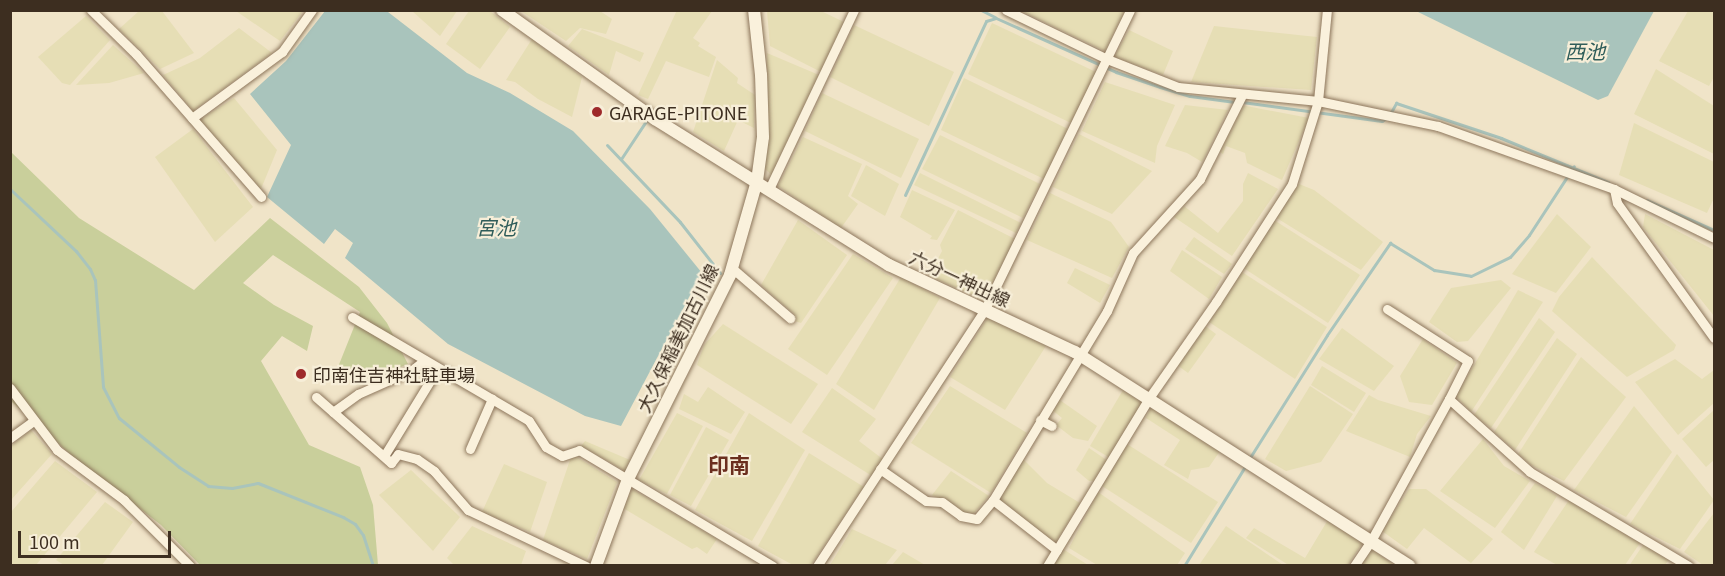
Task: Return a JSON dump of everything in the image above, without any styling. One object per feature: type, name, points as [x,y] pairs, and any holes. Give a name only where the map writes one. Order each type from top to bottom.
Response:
[{"type":"main road","name":"六分一神出線","points":[[502,10],[655,119],[889,265],[1079,354],[1372,539],[1409,566]]},
{"type":"main road","name":"大久保稲美加古川線","points":[[596,566],[628,479],[732,268],[757,181],[763,137],[761,75],[754,10]]},
{"type":"street","points":[[91,10],[136,54],[261,197]]},
{"type":"street","points":[[192,118],[282,52],[312,10]]},
{"type":"street","points":[[770,189],[854,10]]},
{"type":"street","points":[[1006,10],[1107,59],[1178,87],[1318,101],[1438,126],[1614,189],[1714,238]]},
{"type":"street","points":[[817,566],[985,309],[1130,10]]},
{"type":"street","points":[[1047,566],[1149,398],[1216,302],[1292,184],[1318,101],[1328,10]]},
{"type":"street","points":[[880,469],[926,501],[942,502],[961,516],[977,519],[993,500],[1107,311],[1133,253],[1200,179],[1242,95]]},
{"type":"street","points":[[1614,189],[1617,203],[1714,338]]},
{"type":"street","points":[[732,268],[790,318]]},
{"type":"street","points":[[1354,566],[1372,539],[1468,361],[1387,309]]},
{"type":"street","points":[[352,317],[529,421],[546,447],[562,456],[579,450],[773,566]]},
{"type":"street","points":[[333,412],[358,394],[412,370],[425,360]]},
{"type":"street","points":[[384,456],[438,368]]},
{"type":"street","points":[[10,388],[57,450],[124,500],[190,566]]},
{"type":"street","points":[[316,397],[391,463],[398,454],[417,459],[434,471],[468,510],[586,566]]},
{"type":"street","points":[[470,449],[492,399]]},
{"type":"street","points":[[1449,399],[1530,472],[1672,561],[1688,566]]},
{"type":"street","points":[[1040,420],[1052,426]]},
{"type":"street","points":[[10,438],[33,421]]},
{"type":"street","points":[[993,500],[1057,550]]},
{"type":"shaded area","points":[[677,10],[712,11],[693,38],[700,43],[698,46],[716,57],[709,77],[666,61],[648,99],[638,95]]},
{"type":"shaded area","points":[[1125,10],[1105,51],[1021,11]]},
{"type":"shaded area","points":[[139,11],[162,11],[194,53],[160,69],[119,29]]},
{"type":"shaded area","points":[[236,11],[303,11],[280,41]]},
{"type":"shaded area","points":[[412,11],[457,11],[440,36]]},
{"type":"shaded area","points":[[469,11],[490,11],[510,27],[480,69],[446,44]]},
{"type":"shaded area","points":[[521,11],[600,11],[612,19],[606,34],[580,28],[566,41]]},
{"type":"shaded area","points":[[767,11],[821,11],[844,22],[821,72],[770,46]]},
{"type":"shaded area","points":[[1688,11],[1714,11],[1714,77],[1709,86],[1659,61]]},
{"type":"shaded area","points":[[86,16],[110,40],[70,85],[62,83],[38,57]]},
{"type":"shaded area","points":[[992,23],[1096,72],[1071,123],[968,74]]},
{"type":"shaded area","points":[[854,25],[954,72],[929,126],[830,77]]},
{"type":"shaded area","points":[[1214,26],[1317,37],[1311,90],[1191,82]]},
{"type":"shaded area","points":[[239,28],[272,53],[193,111],[163,75],[200,58]]},
{"type":"shaded area","points":[[582,29],[644,53],[640,62],[616,51],[609,75],[568,46]]},
{"type":"shaded area","points":[[1129,30],[1173,51],[1163,75],[1114,57]]},
{"type":"shaded area","points":[[532,39],[582,77],[572,117],[538,99],[515,82],[506,80]]},
{"type":"shaded area","points":[[113,45],[144,73],[109,83],[76,85]]},
{"type":"shaded area","points":[[767,53],[819,75],[772,175],[765,169]]},
{"type":"shaded area","points":[[717,60],[738,78],[737,83],[755,95],[754,128],[738,120],[724,151],[693,132]]},
{"type":"shaded area","points":[[1656,69],[1714,106],[1714,154],[1634,114]]},
{"type":"shaded area","points":[[964,78],[1068,129],[1044,179],[941,130]]},
{"type":"shaded area","points":[[1105,82],[1175,105],[1157,146],[1155,163],[1082,131]]},
{"type":"shaded area","points":[[822,93],[919,139],[901,178],[805,131]]},
{"type":"shaded area","points":[[234,98],[277,150],[261,189],[199,120]]},
{"type":"shaded area","points":[[1185,105],[1228,110],[1202,162],[1187,153],[1165,146]]},
{"type":"shaded area","points":[[1241,105],[1309,118],[1282,180],[1247,163],[1245,153],[1226,146],[1223,154],[1218,151]]},
{"type":"shaded area","points":[[1634,123],[1714,162],[1714,198],[1707,213],[1619,175]]},
{"type":"shaded area","points":[[193,129],[253,207],[215,242],[155,157]]},
{"type":"shaded area","points":[[1079,134],[1152,171],[1112,214],[1053,187]]},
{"type":"shaded area","points":[[940,135],[1040,184],[1023,218],[922,169]]},
{"type":"shaded area","points":[[803,137],[862,164],[848,196],[858,204],[841,228],[778,186]]},
{"type":"shaded area","points":[[866,165],[899,184],[885,216],[851,196]]},
{"type":"shaded area","points":[[920,173],[1021,223],[1016,233],[914,185]]},
{"type":"shaded area","points":[[1248,173],[1278,189],[1232,256],[1174,217],[1184,206],[1218,233],[1243,201],[1243,184]]},
{"type":"shaded area","points":[[1299,184],[1314,190],[1383,242],[1361,270],[1275,217]]},
{"type":"shaded area","points":[[912,190],[955,210],[937,240],[930,239],[932,236],[900,217]]},
{"type":"shaded area","points":[[1050,193],[1111,222],[1129,247],[1112,278],[1027,240]]},
{"type":"shaded area","points":[[958,210],[1015,239],[984,300],[929,276],[942,251],[940,245]]},
{"type":"shaded area","points":[[1557,214],[1591,247],[1556,293],[1512,274]]},
{"type":"shaded area","points":[[1645,214],[1714,250],[1714,316],[1643,227]]},
{"type":"shaded area","points":[[798,220],[847,255],[801,323],[795,321],[794,314],[761,285]]},
{"type":"shaded area","points":[[1274,220],[1360,275],[1328,323],[1242,267]]},
{"type":"shaded area","points":[[1194,237],[1232,264],[1224,274],[1185,249]]},
{"type":"shaded area","points":[[1182,250],[1222,277],[1209,299],[1170,271]]},
{"type":"shaded area","points":[[853,254],[893,278],[827,375],[788,349]]},
{"type":"shaded area","points":[[1592,257],[1676,345],[1674,350],[1627,377],[1552,311],[1559,297]]},
{"type":"shaded area","points":[[1075,268],[1110,285],[1100,303],[1067,283]]},
{"type":"shaded area","points":[[1242,272],[1327,327],[1295,379],[1209,322]]},
{"type":"shaded area","points":[[901,277],[940,298],[874,410],[836,384]]},
{"type":"shaded area","points":[[1501,280],[1511,288],[1468,341],[1457,342],[1429,322],[1451,288]]},
{"type":"shaded area","points":[[1518,290],[1543,302],[1471,412],[1456,396]]},
{"type":"shaded area","points":[[988,317],[1046,346],[1005,410],[950,377]]},
{"type":"shaded area","points":[[1539,318],[1555,332],[1491,428],[1474,415]]},
{"type":"shaded area","points":[[723,324],[818,384],[791,424],[697,365],[704,345]]},
{"type":"shaded area","points":[[1204,325],[1216,334],[1188,373],[1177,365]]},
{"type":"shaded area","points":[[1342,328],[1394,366],[1374,391],[1319,359]]},
{"type":"shaded area","points":[[1557,338],[1577,354],[1515,450],[1494,432]]},
{"type":"shaded area","points":[[1423,339],[1457,363],[1432,405],[1409,402],[1400,376]]},
{"type":"shaded area","points":[[1581,357],[1626,397],[1564,481],[1531,465],[1518,454]]},
{"type":"shaded area","points":[[1675,359],[1702,379],[1714,370],[1714,403],[1678,435],[1635,382]]},
{"type":"shaded area","points":[[1322,366],[1366,393],[1354,412],[1311,385]]},
{"type":"shaded area","points":[[950,386],[1027,433],[991,493],[911,443]]},
{"type":"shaded area","points":[[1310,386],[1353,414],[1321,462],[1286,471],[1265,459]]},
{"type":"shaded area","points":[[708,387],[745,412],[731,434],[679,409],[684,394],[698,402]]},
{"type":"shaded area","points":[[832,388],[876,419],[859,441],[884,460],[872,476],[802,432]]},
{"type":"shaded area","points":[[1123,390],[1143,402],[1110,458],[1090,446]]},
{"type":"shaded area","points":[[1369,395],[1378,400],[1431,416],[1417,434],[1410,457],[1346,431]]},
{"type":"shaded area","points":[[1057,398],[1097,426],[1088,441],[1073,438],[1056,425],[1062,418],[1051,409]]},
{"type":"shaded area","points":[[1634,406],[1672,452],[1626,517],[1574,490]]},
{"type":"shaded area","points":[[1151,407],[1220,451],[1209,467],[1191,470],[1188,479],[1164,465],[1180,440],[1146,418]]},
{"type":"shaded area","points":[[1714,410],[1714,460],[1706,467],[1682,439]]},
{"type":"shaded area","points":[[677,413],[703,426],[667,494],[639,480]]},
{"type":"shaded area","points":[[749,413],[805,450],[752,541],[695,510]]},
{"type":"shaded area","points":[[706,427],[729,440],[691,506],[670,495]]},
{"type":"shaded area","points":[[31,430],[52,454],[11,500],[11,446]]},
{"type":"shaded area","points":[[1483,439],[1504,466],[1530,481],[1495,528],[1440,491]]},
{"type":"shaded area","points":[[585,441],[630,460],[625,471],[581,446]]},
{"type":"shaded area","points":[[1127,444],[1218,502],[1191,543],[1102,486]]},
{"type":"shaded area","points":[[1089,448],[1108,461],[1094,481],[1089,481],[1076,470]]},
{"type":"shaded area","points":[[809,453],[864,487],[811,565],[793,565],[758,546]]},
{"type":"shaded area","points":[[572,454],[617,482],[587,559],[543,540]]},
{"type":"shaded area","points":[[1677,454],[1714,500],[1680,549],[1630,524]]},
{"type":"shaded area","points":[[1022,458],[1047,483],[1080,503],[1056,542],[1034,529],[998,501]]},
{"type":"shaded area","points":[[55,461],[97,492],[36,565],[11,565],[11,512]]},
{"type":"shaded area","points":[[504,464],[547,482],[530,532],[482,512]]},
{"type":"shaded area","points":[[411,470],[460,517],[433,551],[379,495]]},
{"type":"shaded area","points":[[951,471],[989,496],[974,513],[963,513],[932,495]]},
{"type":"shaded area","points":[[1535,483],[1557,496],[1524,550],[1501,532]]},
{"type":"shaded area","points":[[632,489],[717,539],[707,554],[697,547],[692,549],[623,508]]},
{"type":"shaded area","points":[[1409,489],[1426,489],[1493,539],[1471,563],[1424,528],[1407,549],[1382,531]]},
{"type":"shaded area","points":[[1098,492],[1185,553],[1177,565],[1097,565],[1069,548]]},
{"type":"shaded area","points":[[1569,500],[1640,543],[1625,565],[1557,565],[1534,552]]},
{"type":"shaded area","points":[[105,502],[133,522],[102,565],[64,565],[56,560]]},
{"type":"shaded area","points":[[1714,513],[1714,565],[1703,565],[1684,552]]},
{"type":"shaded area","points":[[1329,518],[1363,542],[1348,565],[1290,566],[1246,538],[1254,528],[1305,558]]},
{"type":"shaded area","points":[[472,526],[526,551],[521,565],[454,565],[447,558]]},
{"type":"shaded area","points":[[1226,526],[1283,565],[1199,565]]},
{"type":"shaded area","points":[[852,529],[897,550],[885,565],[830,565]]},
{"type":"shaded area","points":[[1645,542],[1670,558],[1665,565],[1629,566]]},
{"type":"shaded area","points":[[1371,548],[1394,565],[1361,566]]},
{"type":"shaded area","points":[[1063,549],[1088,565],[1053,565]]},
{"type":"shaded area","points":[[903,552],[925,565],[892,565]]},
{"type":"green space","points":[[10,151],[79,218],[194,290],[270,218],[359,287],[387,323],[408,364],[358,385],[338,367],[360,312],[273,255],[243,283],[274,305],[313,326],[307,351],[282,336],[261,361],[309,445],[360,467],[373,505],[378,565],[200,565],[161,525],[71,455],[11,401]]},
{"type":"water","name":"宮池","points":[[325,11],[388,12],[467,73],[510,93],[573,131],[650,209],[702,273],[621,426],[585,416],[448,344],[345,258],[353,243],[335,229],[324,244],[267,197],[291,145],[250,94],[286,61]]},
{"type":"water","name":"西池","points":[[1416,11],[1654,11],[1608,96],[1598,100]]},
{"type":"waterway","points":[[981,10],[995,17]]},
{"type":"waterway","points":[[905,195],[986,21],[996,18],[1116,72],[1190,96],[1235,102]]},
{"type":"waterway","points":[[1242,102],[1382,121],[1386,118]]},
{"type":"waterway","points":[[1390,114],[1396,103],[1501,138],[1608,182]]},
{"type":"waterway","points":[[621,159],[648,118]]},
{"type":"waterway","points":[[607,145],[680,222],[720,273]]},
{"type":"waterway","points":[[1249,459],[1327,335],[1390,243],[1434,270],[1471,276],[1510,257],[1529,235],[1574,166]]},
{"type":"waterway","points":[[10,189],[76,251],[90,269],[95,280],[103,387],[119,418],[179,467],[208,486],[232,488],[258,483],[343,517],[355,524],[363,535],[373,566]]},
{"type":"waterway","points":[[1647,200],[1714,230]]},
{"type":"waterway","points":[[1184,566],[1246,465]]},
{"type":"place","name":"GARAGE-PITONE","points":[[597,112]]},
{"type":"place","name":"印南住吉神社駐車場","points":[[301,374]]},
{"type":"district","name":"印南","points":[[729,464]]}]
